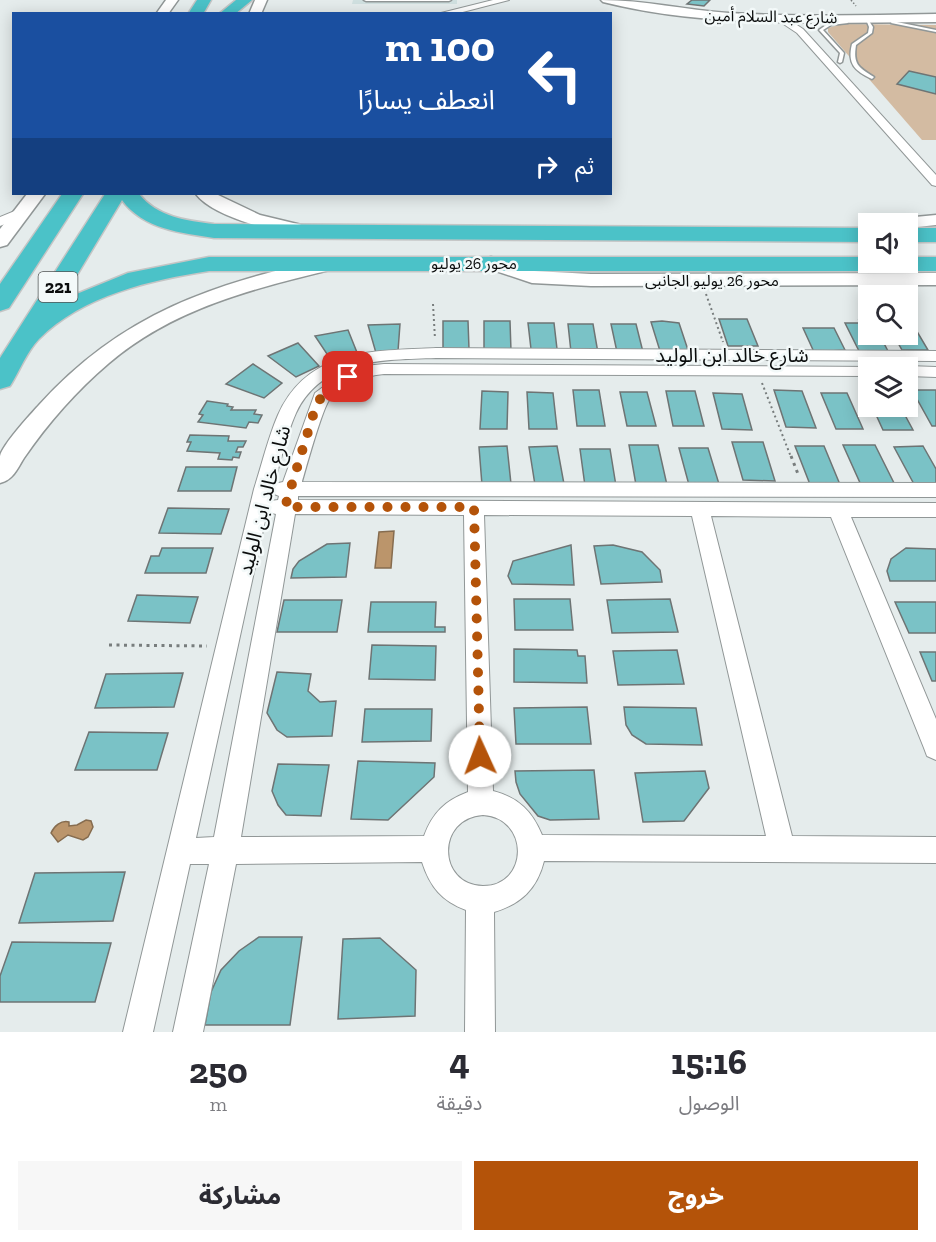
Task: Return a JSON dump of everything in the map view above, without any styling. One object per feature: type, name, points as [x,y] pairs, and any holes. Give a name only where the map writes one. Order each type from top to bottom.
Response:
[{"type":"highway","points":[[227,12],[245,0]]},
{"type":"highway","name":"221","points":[[0,303],[71,195]]},
{"type":"highway","name":"221","points":[[0,380],[114,195]]},
{"type":"highway","name":"محور 26 يوليو","points":[[130,195],[144,211],[181,226],[214,231],[858,234]]},
{"type":"highway","points":[[277,263],[264,256],[264,245],[272,238],[301,232]]},
{"type":"highway","points":[[918,236],[936,236]]},
{"type":"highway","name":"محور 26 يوليو","points":[[28,335],[50,318],[79,301],[143,276],[209,264],[936,264]]},
{"type":"street","points":[[450,12],[505,0]]},
{"type":"street","name":"شارع عبد السلام أمين","points":[[607,0],[689,14],[936,18]]},
{"type":"street","name":"شارع عبد السلام أمين","points":[[624,0],[690,11],[778,15]]},
{"type":"street","points":[[778,15],[840,62],[936,167]]},
{"type":"street","points":[[831,16],[811,26],[819,46],[936,182]]},
{"type":"street","points":[[922,168],[936,167]]},
{"type":"street","points":[[0,241],[35,195]]},
{"type":"street","points":[[206,195],[249,217],[301,232]]},
{"type":"street","points":[[0,222],[22,212]]},
{"type":"street","points":[[918,222],[936,220]]},
{"type":"street","points":[[0,474],[23,440],[54,402],[95,363],[136,332],[177,309],[230,288],[336,263]]},
{"type":"street","name":"محور 26 يوليو الجانبى","points":[[491,263],[532,277],[591,280],[936,279]]},
{"type":"street","name":"شارع خالد ابن الوليد","points":[[138,1032],[261,498],[287,414],[303,387],[314,377],[336,365],[362,357],[436,353],[740,362],[858,370]]},
{"type":"street","name":"شارع خالد ابن الوليد","points":[[188,1032],[225,850],[288,498],[321,397],[348,377],[365,371],[384,369],[936,356]]},
{"type":"street","points":[[918,372],[936,372]]},
{"type":"street","points":[[261,498],[804,489],[936,490]]},
{"type":"street","points":[[288,498],[474,507],[936,510]]},
{"type":"street","points":[[474,507],[482,801]]},
{"type":"street","points":[[700,509],[782,849]]},
{"type":"street","points":[[838,510],[936,748]]},
{"type":"street","points":[[482,801],[496,803],[509,809],[520,819],[528,833],[532,848],[530,864],[523,879],[512,892],[496,899],[480,900],[465,897],[448,883],[437,863],[438,834],[445,821],[455,810],[482,801]]},
{"type":"street","points":[[532,848],[936,850]]},
{"type":"street","points":[[181,851],[436,849]]},
{"type":"street","points":[[480,900],[480,1032]]},
{"type":"lane","points":[[366,0],[449,0]]},
{"type":"lane","points":[[840,62],[842,54],[821,32],[824,26],[838,22],[901,22],[936,18]]},
{"type":"lane","points":[[836,46],[853,46],[870,33],[872,27],[869,22]]},
{"type":"lane","points":[[892,22],[936,30]]},
{"type":"lane","points":[[901,22],[925,28]]},
{"type":"lane","points":[[853,46],[852,61],[872,78]]},
{"type":"path","points":[[701,280],[804,489]]},
{"type":"path","points":[[433,304],[436,353]]},
{"type":"path","points":[[109,645],[227,646]]},
{"type":"shaded area","points":[[353,0],[457,0],[457,4],[352,4]]},
{"type":"shaded area","points":[[842,24],[936,25],[936,140],[922,140],[828,32],[828,28]]},
{"type":"shaded area","points":[[394,531],[391,568],[375,568],[379,532]]},
{"type":"shaded area","points":[[86,820],[91,821],[93,827],[88,837],[83,840],[68,835],[58,842],[51,833],[61,823],[69,822],[69,826]]},
{"type":"building","points":[[692,0],[710,0],[704,6],[687,4]]},
{"type":"building","points":[[909,71],[936,77],[936,94],[897,84]]},
{"type":"building","points":[[719,319],[747,319],[758,346],[728,346]]},
{"type":"building","points":[[443,321],[468,321],[469,349],[443,350]]},
{"type":"building","points":[[484,321],[510,321],[511,351],[484,351]]},
{"type":"building","points":[[651,322],[679,323],[688,350],[660,351]]},
{"type":"building","points":[[528,323],[554,323],[557,349],[531,349]]},
{"type":"building","points":[[845,323],[858,323],[858,345],[885,345],[889,353],[860,353]]},
{"type":"building","points":[[400,324],[398,351],[376,353],[368,325]]},
{"type":"building","points":[[568,324],[593,324],[598,353],[571,352]]},
{"type":"building","points":[[611,324],[636,324],[643,352],[617,352]]},
{"type":"building","points":[[803,328],[834,328],[845,350],[814,352]]},
{"type":"building","points":[[348,330],[358,355],[331,360],[315,336]]},
{"type":"building","points":[[918,333],[928,350],[902,350],[899,345],[918,345]]},
{"type":"building","points":[[298,343],[319,366],[296,377],[268,356]]},
{"type":"building","points":[[253,364],[282,383],[264,398],[226,384]]},
{"type":"building","points":[[573,390],[599,390],[605,426],[577,426]]},
{"type":"building","points":[[774,390],[802,391],[816,428],[786,427]]},
{"type":"building","points":[[918,390],[936,390],[936,426],[932,426],[918,401]]},
{"type":"building","points":[[482,391],[508,392],[507,429],[480,429]]},
{"type":"building","points":[[666,391],[695,391],[704,426],[673,426]]},
{"type":"building","points":[[527,392],[553,393],[557,429],[529,429]]},
{"type":"building","points":[[620,392],[647,392],[656,426],[627,426]]},
{"type":"building","points":[[713,393],[742,394],[752,430],[722,429]]},
{"type":"building","points":[[821,393],[847,393],[863,429],[836,429]]},
{"type":"building","points":[[207,401],[228,404],[227,406],[233,407],[231,410],[256,410],[254,414],[262,415],[258,423],[249,422],[246,428],[198,422],[203,415],[199,414]]},
{"type":"building","points":[[877,417],[906,417],[913,430],[883,430]]},
{"type":"building","points":[[190,435],[229,436],[228,441],[246,441],[243,447],[238,447],[236,452],[241,452],[239,458],[218,459],[220,453],[187,451],[191,442],[187,442]]},
{"type":"building","points":[[732,442],[763,442],[775,481],[743,480]]},
{"type":"building","points":[[629,445],[658,445],[667,485],[636,485]]},
{"type":"building","points":[[843,445],[875,445],[895,485],[861,485]]},
{"type":"building","points":[[507,446],[511,484],[482,485],[479,447]]},
{"type":"building","points":[[557,446],[564,484],[535,485],[529,447]]},
{"type":"building","points":[[795,446],[824,446],[841,487],[811,487]]},
{"type":"building","points":[[923,446],[936,469],[936,486],[915,486],[894,447]]},
{"type":"building","points":[[679,448],[708,448],[719,484],[689,485]]},
{"type":"building","points":[[580,449],[610,449],[616,486],[585,486]]},
{"type":"building","points":[[186,467],[237,467],[231,491],[178,491]]},
{"type":"building","points":[[168,508],[229,509],[221,534],[159,533]]},
{"type":"building","points":[[350,543],[346,577],[291,578],[293,569],[299,561],[327,544]]},
{"type":"building","points":[[571,545],[574,585],[512,584],[508,576],[513,561]]},
{"type":"building","points":[[613,545],[642,552],[660,570],[662,582],[601,584],[594,546]]},
{"type":"building","points":[[162,548],[213,548],[206,573],[145,573],[151,556],[159,556]]},
{"type":"building","points":[[906,548],[936,549],[936,581],[890,581],[887,571],[891,559]]},
{"type":"building","points":[[137,595],[198,597],[190,623],[128,621]]},
{"type":"building","points":[[514,599],[570,599],[573,630],[515,630]]},
{"type":"building","points":[[670,599],[678,632],[612,633],[607,600]]},
{"type":"building","points":[[284,600],[342,600],[337,632],[277,632]]},
{"type":"building","points":[[371,602],[436,602],[435,627],[445,627],[445,632],[368,632]]},
{"type":"building","points":[[895,602],[936,602],[936,633],[909,633]]},
{"type":"building","points":[[372,645],[436,646],[435,680],[369,679]]},
{"type":"building","points":[[514,649],[577,650],[578,656],[585,656],[587,683],[514,682]]},
{"type":"building","points":[[677,650],[684,684],[618,685],[613,651]]},
{"type":"building","points":[[920,652],[936,652],[936,681],[932,681]]},
{"type":"building","points":[[277,672],[311,674],[308,691],[320,702],[336,701],[332,736],[287,737],[277,730],[267,713]]},
{"type":"building","points":[[183,673],[174,707],[95,708],[106,674]]},
{"type":"building","points":[[587,707],[591,744],[516,744],[514,708]]},
{"type":"building","points":[[624,707],[696,708],[702,745],[646,744],[632,735],[626,725]]},
{"type":"building","points":[[365,709],[432,709],[431,741],[362,742]]},
{"type":"building","points":[[89,732],[168,733],[157,770],[75,770]]},
{"type":"building","points":[[358,761],[435,763],[434,777],[388,820],[351,819]]},
{"type":"building","points":[[278,764],[329,765],[321,816],[286,815],[278,805],[272,791]]},
{"type":"building","points":[[594,770],[599,819],[550,820],[538,816],[520,794],[515,771]]},
{"type":"building","points":[[705,771],[709,788],[684,821],[643,822],[635,773]]},
{"type":"building","points":[[125,872],[113,921],[19,923],[35,873]]},
{"type":"building","points":[[259,937],[302,937],[290,1025],[205,1025],[211,992],[221,970],[239,951]]},
{"type":"building","points":[[380,938],[416,970],[415,1016],[338,1019],[343,939]]},
{"type":"building","points":[[12,942],[111,943],[95,1002],[0,1002],[0,976]]},
{"type":"route","points":[[348,377],[321,397],[314,412],[285,507],[474,507],[480,756]]}]
